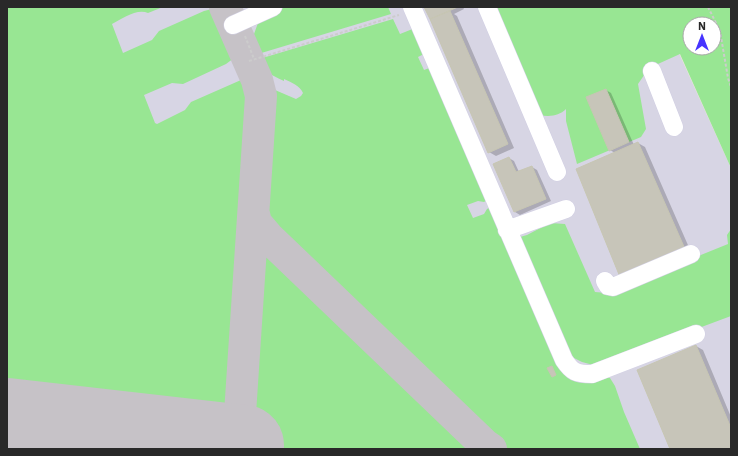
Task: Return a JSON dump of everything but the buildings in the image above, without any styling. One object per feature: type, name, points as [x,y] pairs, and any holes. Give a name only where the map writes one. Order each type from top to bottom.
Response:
[{"type":"lane","points":[[236,23],[273,7]]},
{"type":"lane","points":[[486,7],[557,172]]},
{"type":"lane","points":[[413,9],[507,230],[564,360],[570,370],[580,374],[592,374],[620,366],[696,334]]},
{"type":"lane","points":[[652,71],[674,127]]},
{"type":"lane","points":[[507,230],[566,209]]},
{"type":"lane","points":[[605,281],[608,286],[612,287],[691,254]]},
{"type":"path","points":[[708,7],[720,31],[728,78],[731,87]]},
{"type":"path","points":[[249,61],[413,9]]},
{"type":"path","points":[[236,23],[254,59]]},
{"type":"shaded area","points":[[7,7],[658,7],[731,168],[731,449],[7,449]]},
{"type":"green space","points":[[7,7],[163,7],[148,13],[134,13],[112,24],[123,53],[152,40],[159,31],[204,11],[212,9],[220,10],[222,13],[238,49],[234,58],[226,64],[183,84],[172,83],[144,95],[155,123],[157,124],[185,110],[191,102],[241,80],[251,83],[253,82],[255,89],[256,99],[233,407],[146,400],[7,384]]},
{"type":"green space","points":[[286,7],[388,7],[391,14],[258,54],[251,49],[250,45],[258,23],[276,11]]},
{"type":"green space","points":[[495,7],[731,7],[731,168],[680,54],[649,68],[638,84],[646,129],[641,137],[577,164],[566,121],[566,109],[560,113],[547,116],[539,115]]},
{"type":"green space","points":[[393,19],[400,34],[415,28],[426,53],[418,57],[424,70],[432,67],[489,199],[484,202],[478,201],[467,205],[473,218],[484,214],[487,209],[492,206],[566,372],[602,375],[610,378],[615,386],[624,412],[640,449],[245,449],[268,87],[296,99],[303,93],[298,86],[284,79],[284,81],[261,69],[257,61],[259,61],[259,59]]},
{"type":"green space","points":[[550,223],[565,224],[595,292],[607,293],[728,244],[727,235],[731,229],[731,316],[597,366],[582,362],[572,357],[520,237]]},
{"type":"taxiway","points":[[220,442],[232,439],[239,429],[261,96],[257,80],[225,7]]},
{"type":"taxiway","points":[[254,214],[256,223],[268,237],[485,445],[491,449]]},
{"type":"runway","points":[[7,418],[244,445]]}]
